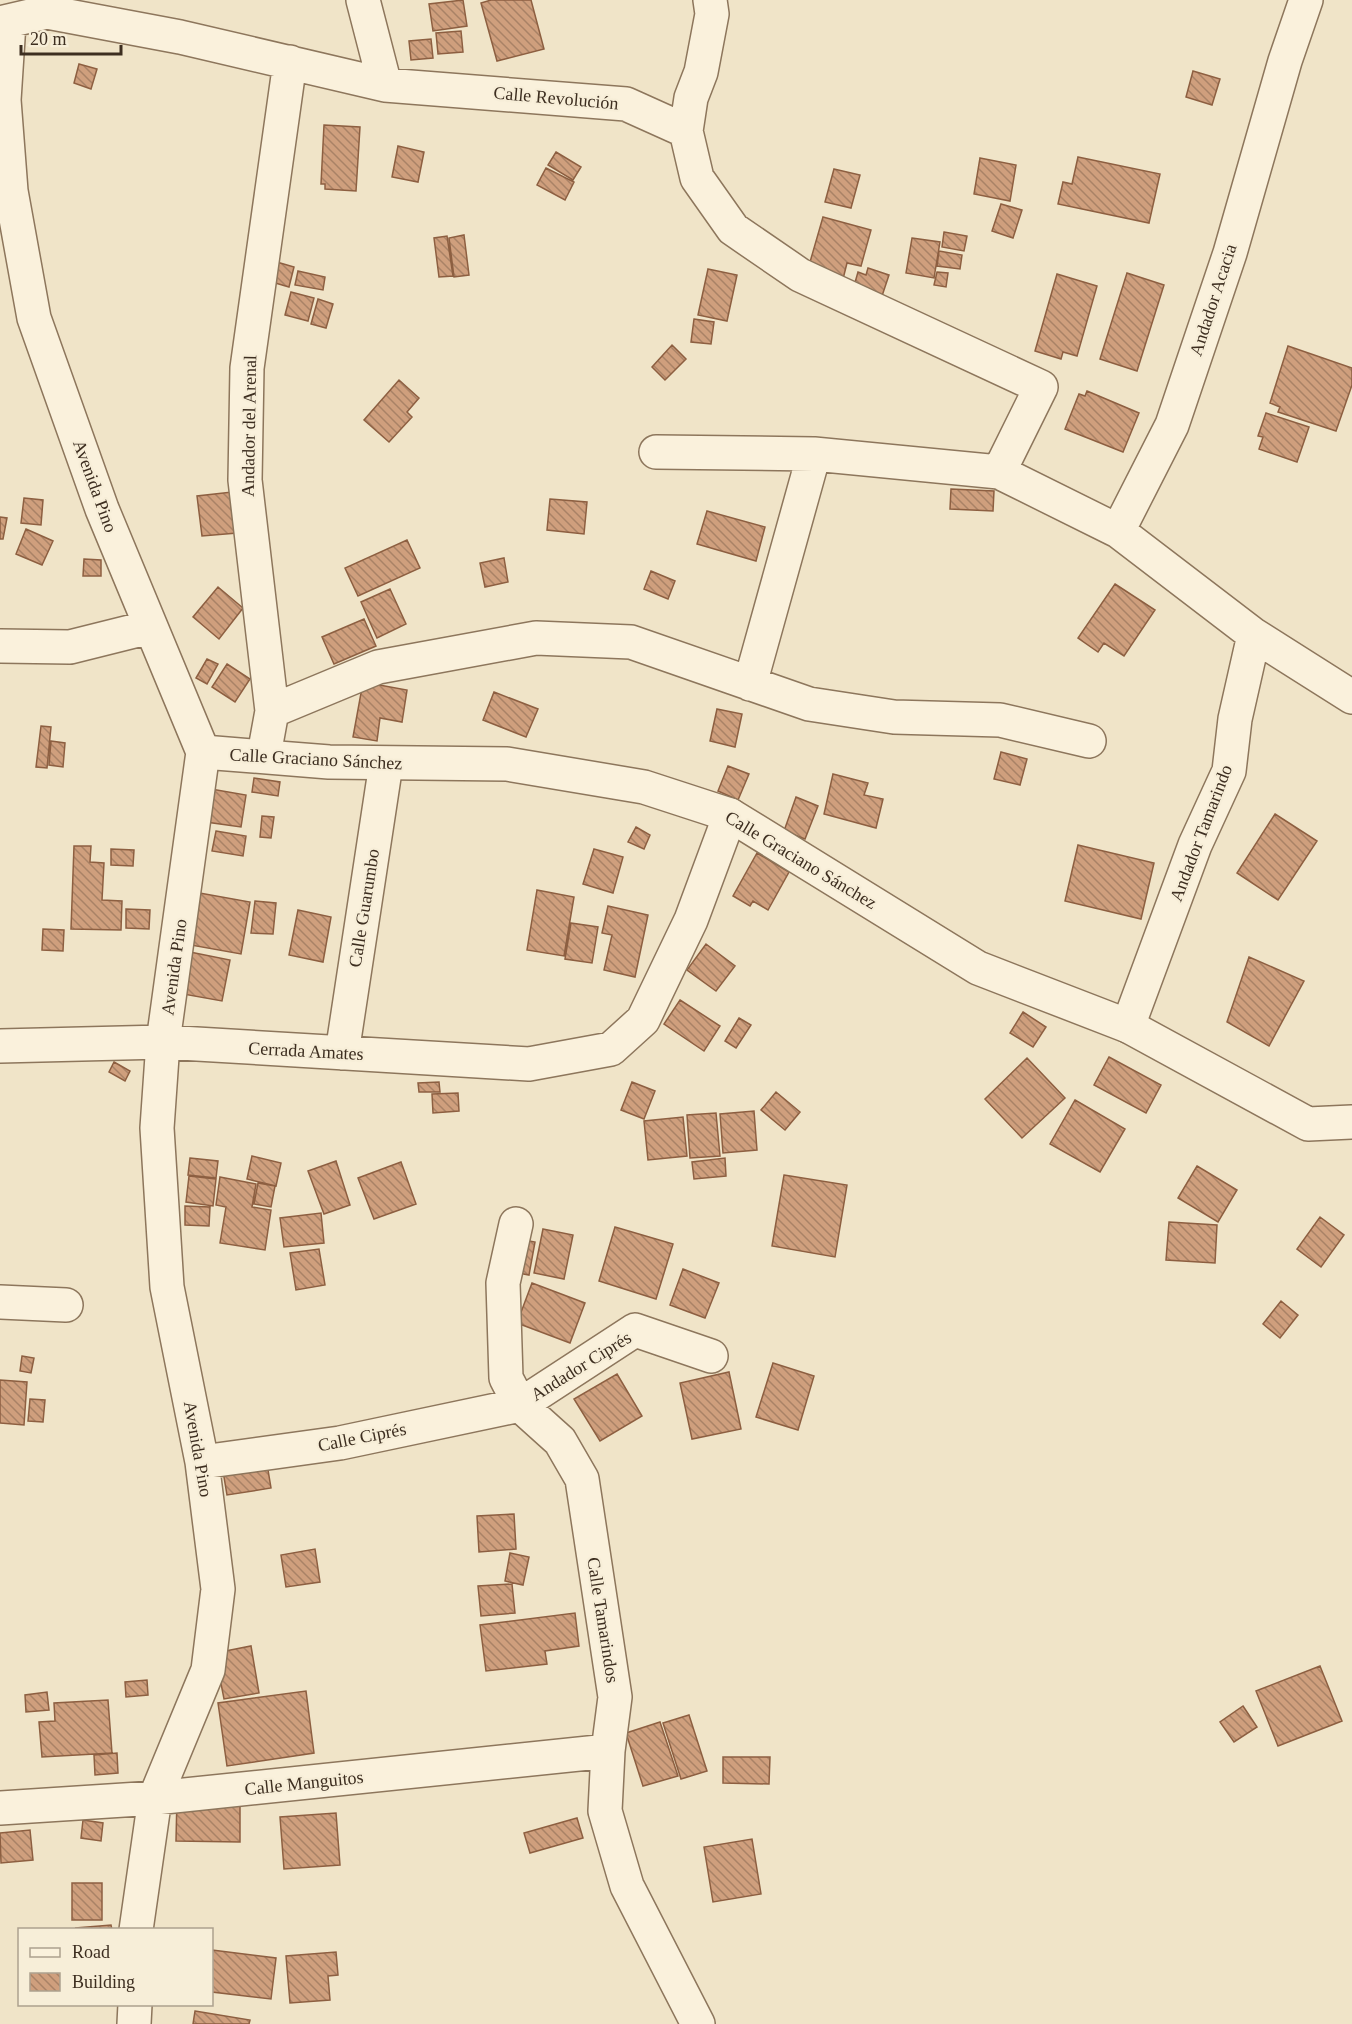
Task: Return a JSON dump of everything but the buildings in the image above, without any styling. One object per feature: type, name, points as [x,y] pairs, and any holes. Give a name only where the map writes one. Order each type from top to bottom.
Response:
[{"type":"street","points":[[363,0],[385,85]]},
{"type":"street","points":[[710,0],[712,14],[701,72],[691,98],[686,131],[697,178],[733,229],[800,275],[1041,387],[999,472]]},
{"type":"street","name":"Andador Acacia","points":[[1118,531],[1172,425],[1230,253],[1285,61],[1306,0]]},
{"type":"street","name":"Calle Revolución","points":[[3,17],[48,6],[385,85],[626,104],[686,131]]},
{"type":"street","name":"Avenida Pino","points":[[3,17],[4,100],[11,192],[34,318],[102,510],[203,752],[164,1042],[157,1128],[167,1287],[202,1462],[218,1589],[208,1670],[155,1798],[136,1928]]},
{"type":"street","name":"Andador del Arenal","points":[[264,755],[272,711],[244,480],[247,368],[290,62]]},
{"type":"street","points":[[656,452],[813,454],[999,472],[1118,531],[1254,635],[1352,697]]},
{"type":"street","points":[[750,684],[813,454]]},
{"type":"street","points":[[0,646],[70,647],[150,627]]},
{"type":"street","name":"Andador Tamarindo","points":[[1128,1026],[1194,845],[1229,771],[1235,719],[1254,635]]},
{"type":"street","points":[[272,711],[378,667],[536,638],[631,642],[809,704],[894,717],[1000,720],[1089,741]]},
{"type":"street","name":"Calle Graciano Sánchez","points":[[203,752],[386,764],[507,764],[644,787],[730,815],[978,968],[1128,1026],[1308,1124],[1352,1122]]},
{"type":"street","name":"Calle Guarumbo","points":[[342,1053],[386,764]]},
{"type":"street","name":"Cerrada Amates","points":[[0,1046],[164,1042],[529,1064],[611,1049],[643,1020],[691,920],[730,815]]},
{"type":"street","name":"Calle Tamarindos","points":[[516,1224],[503,1283],[506,1378],[520,1405],[560,1441],[582,1479],[615,1697],[608,1751],[605,1811],[627,1886],[698,2024]]},
{"type":"street","points":[[0,1302],[66,1305]]},
{"type":"street","name":"Andador Ciprés","points":[[520,1405],[635,1330],[711,1356]]},
{"type":"street","name":"Calle Ciprés","points":[[202,1462],[340,1443],[520,1405]]},
{"type":"street","name":"Calle Manguitos","points":[[0,1808],[155,1798],[608,1751]]},
{"type":"street","points":[[134,2024],[135,2006]]}]
